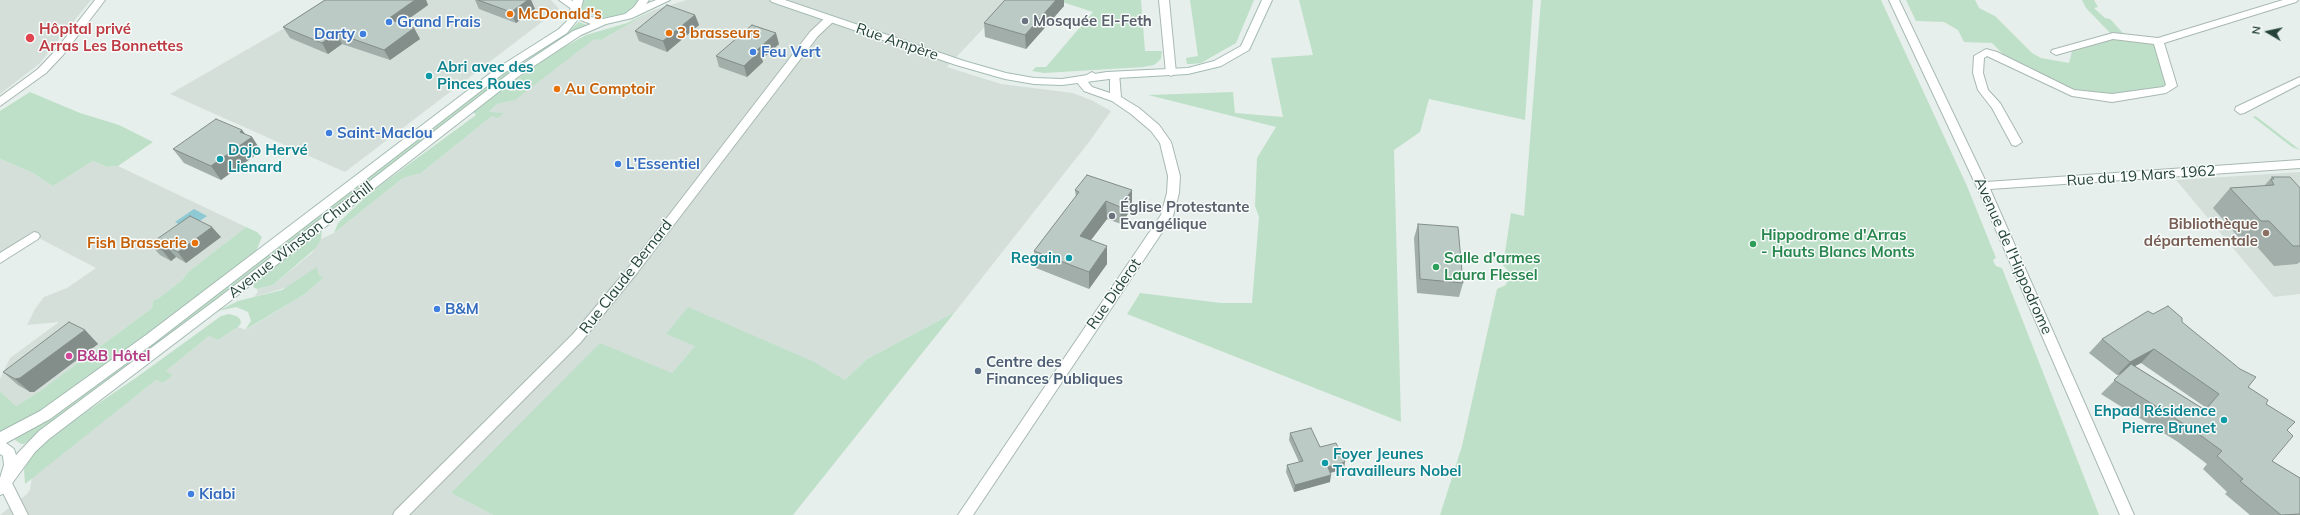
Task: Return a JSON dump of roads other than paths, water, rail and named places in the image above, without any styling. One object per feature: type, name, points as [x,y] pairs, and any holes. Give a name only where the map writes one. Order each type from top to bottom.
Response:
[{"type":"street","points":[[0,102],[42,71],[59,53],[100,0]]},
{"type":"street","points":[[564,0],[577,6],[587,20],[603,22]]},
{"type":"street","points":[[632,14],[641,6],[644,0]]},
{"type":"street","points":[[632,14],[666,0]]},
{"type":"street","name":"Rue Ampère","points":[[775,0],[996,74],[1043,82],[1084,85],[1115,75]]},
{"type":"street","points":[[1164,0],[1171,73]]},
{"type":"street","points":[[1235,55],[1260,0]]},
{"type":"street","points":[[1235,55],[1245,48],[1267,0]]},
{"type":"street","name":"Avenue de l'Hippodrome","points":[[1894,0],[1982,186],[2127,515]]},
{"type":"street","points":[[2056,52],[2113,36],[2158,41],[2294,0]]},
{"type":"street","name":"Avenue Winston Churchill","points":[[0,439],[45,415],[156,335],[496,74],[566,29],[577,6]]},
{"type":"street","name":"Avenue Winston Churchill","points":[[5,482],[27,451],[44,435],[221,302],[515,74],[580,31],[603,22],[620,19],[632,14]]},
{"type":"street","name":"Rue Claude Bernard","points":[[400,515],[577,338],[628,276],[814,34],[830,19]]},
{"type":"street","points":[[2016,142],[1996,106],[1988,99],[1980,82],[1978,73],[1979,56],[1986,52],[2072,93],[2097,98],[2112,98],[2166,90],[2172,86],[2168,68],[2158,41]]},
{"type":"street","name":"Rue Ampère","points":[[1020,78],[1171,73],[1204,69],[1235,55]]},
{"type":"street","points":[[1084,85],[1092,75]]},
{"type":"street","points":[[1115,75],[1116,99]]},
{"type":"street","points":[[2240,110],[2300,80]]},
{"type":"street","name":"Rue Diderot","points":[[965,515],[1167,216],[1173,193],[1174,176],[1165,142],[1155,128],[1116,99],[1084,85]]},
{"type":"street","name":"Rue du 19 Mars 1962","points":[[1982,186],[2300,164]]},
{"type":"street","points":[[0,259],[34,236]]},
{"type":"street","points":[[0,446],[10,456],[5,482],[21,515]]},
{"type":"water","points":[[194,209],[207,216],[188,229],[175,222]]},
{"type":"place","name":"McDonald's","points":[[510,14]]},
{"type":"place","name":"Mosquée El-Feth","points":[[1025,21]]},
{"type":"place","name":"Grand Frais","points":[[389,22]]},
{"type":"place","name":"3 brasseurs","points":[[669,33]]},
{"type":"place","name":"Darty","points":[[363,34]]},
{"type":"place","name":"Hôpital privé Arras Les Bonnettes","points":[[30,38]]},
{"type":"place","name":"Feu Vert","points":[[753,52]]},
{"type":"place","name":"Abri avec des Pinces Roues","points":[[429,76]]},
{"type":"place","name":"Au Comptoir","points":[[557,89]]},
{"type":"place","name":"Saint-Maclou","points":[[329,133]]},
{"type":"place","name":"Dojo Hervé Lienard","points":[[220,159]]},
{"type":"place","name":"L’Essentiel","points":[[618,164]]},
{"type":"place","name":"Église Protestante Evangélique","points":[[1112,216]]},
{"type":"place","name":"Bibliothèque départementale","points":[[2266,233]]},
{"type":"place","name":"Fish Brasserie","points":[[195,243]]},
{"type":"place","name":"Hippodrome d'Arras - Hauts Blancs Monts","points":[[1753,244]]},
{"type":"place","name":"Regain","points":[[1069,258]]},
{"type":"place","name":"Salle d'armes Laura Flessel","points":[[1436,267]]},
{"type":"place","name":"B&M","points":[[437,309]]},
{"type":"place","name":"B&B Hôtel","points":[[69,356]]},
{"type":"place","name":"Centre des Finances Publiques","points":[[978,371]]},
{"type":"place","name":"Ehpad Résidence Pierre Brunet","points":[[2224,420]]},
{"type":"place","name":"Foyer Jeunes Travailleurs Nobel","points":[[1325,463]]},
{"type":"place","name":"Kiabi","points":[[191,494]]}]
